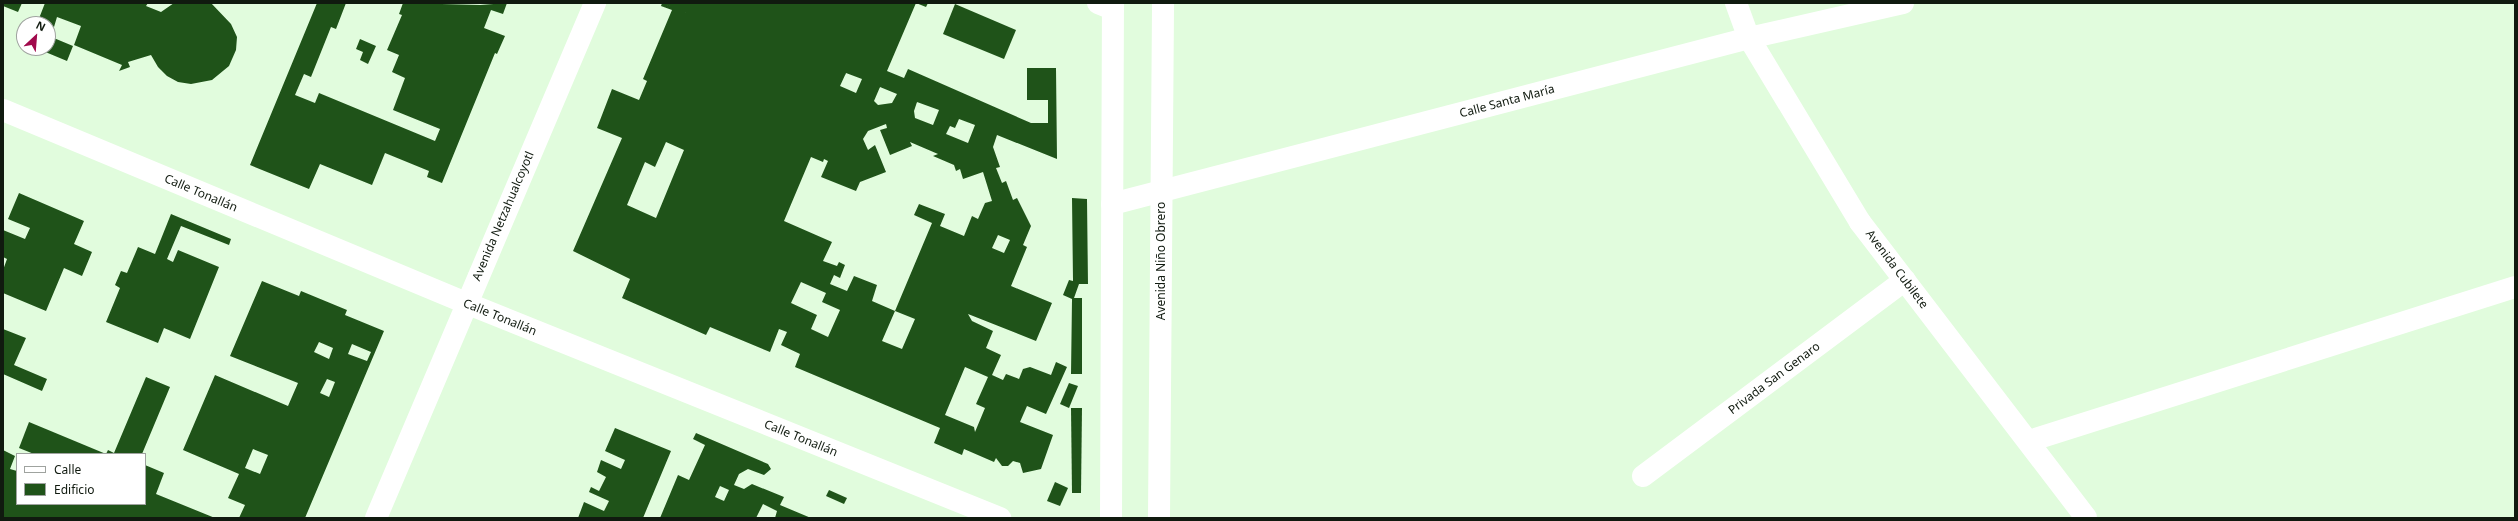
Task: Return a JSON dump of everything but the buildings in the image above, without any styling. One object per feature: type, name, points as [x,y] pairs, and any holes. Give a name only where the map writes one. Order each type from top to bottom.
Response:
[{"type":"street","name":"Avenida Netzahualcoyotl","points":[[376,518],[466,303],[595,3]]},
{"type":"street","name":"Avenida Niño Obrero","points":[[1159,518],[1163,3]]},
{"type":"street","name":"Avenida Cubilete","points":[[1736,3],[1749,38],[1860,222],[2086,518]]},
{"type":"street","name":"Calle Santa María","points":[[1112,204],[1749,38],[1903,3]]},
{"type":"street","points":[[1108,5],[1112,204],[1111,518]]},
{"type":"street","name":"Calle Tonallán","points":[[3,110],[466,303],[1000,518]]},
{"type":"street","name":"Privada San Genaro","points":[[1643,476],[1905,280]]},
{"type":"street","points":[[2028,441],[2515,288]]}]
